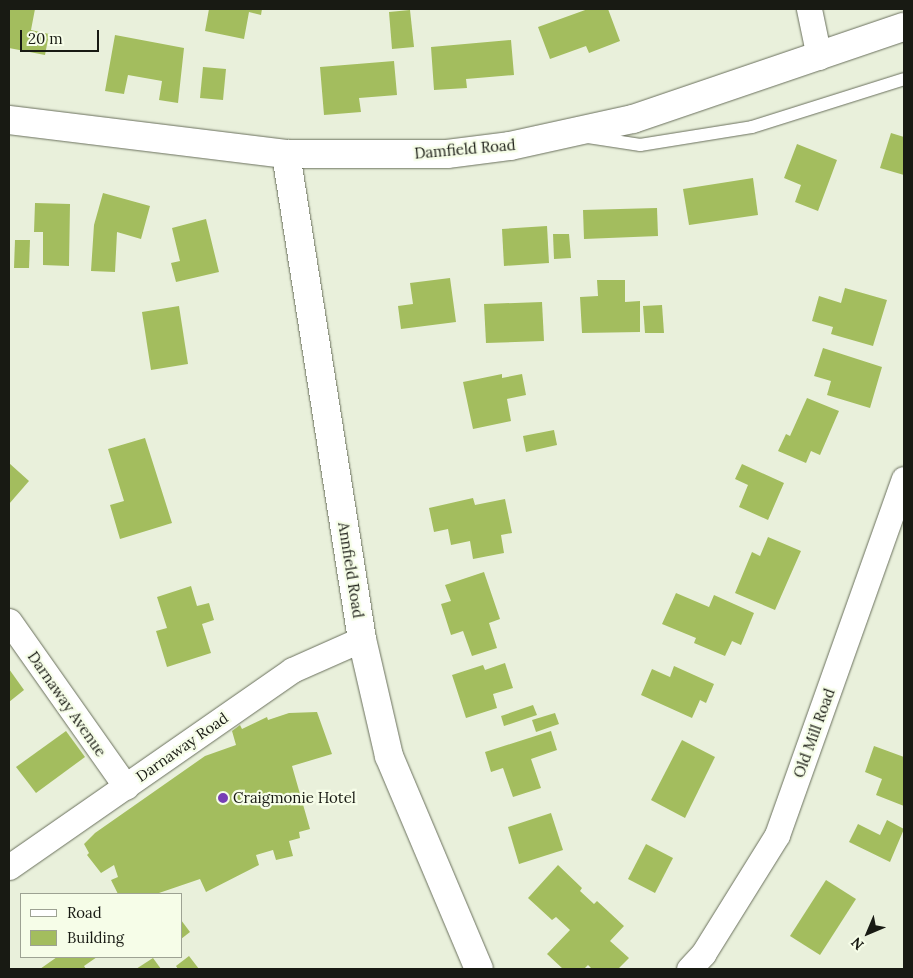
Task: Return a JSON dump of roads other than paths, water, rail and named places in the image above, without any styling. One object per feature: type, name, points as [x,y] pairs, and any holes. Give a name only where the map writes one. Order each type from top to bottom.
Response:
[{"type":"main road","name":"Damfield Road","points":[[9,120],[286,154],[447,154],[574,134],[633,120],[904,26]]},
{"type":"main road","name":"Annfield Road","points":[[286,154],[362,639],[389,756],[479,969]]},
{"type":"street","points":[[809,9],[819,57]]},
{"type":"street","name":"Old Mill Road","points":[[690,969],[703,954],[777,835],[904,479]]},
{"type":"street","name":"Darnaway Avenue","points":[[9,621],[126,787]]},
{"type":"street","name":"Darnaway Road","points":[[9,867],[292,670],[362,639]]},
{"type":"lane","points":[[574,134],[640,145],[752,127],[904,79]]},
{"type":"place","name":"Craigmonie Hotel","points":[[223,798]]}]
